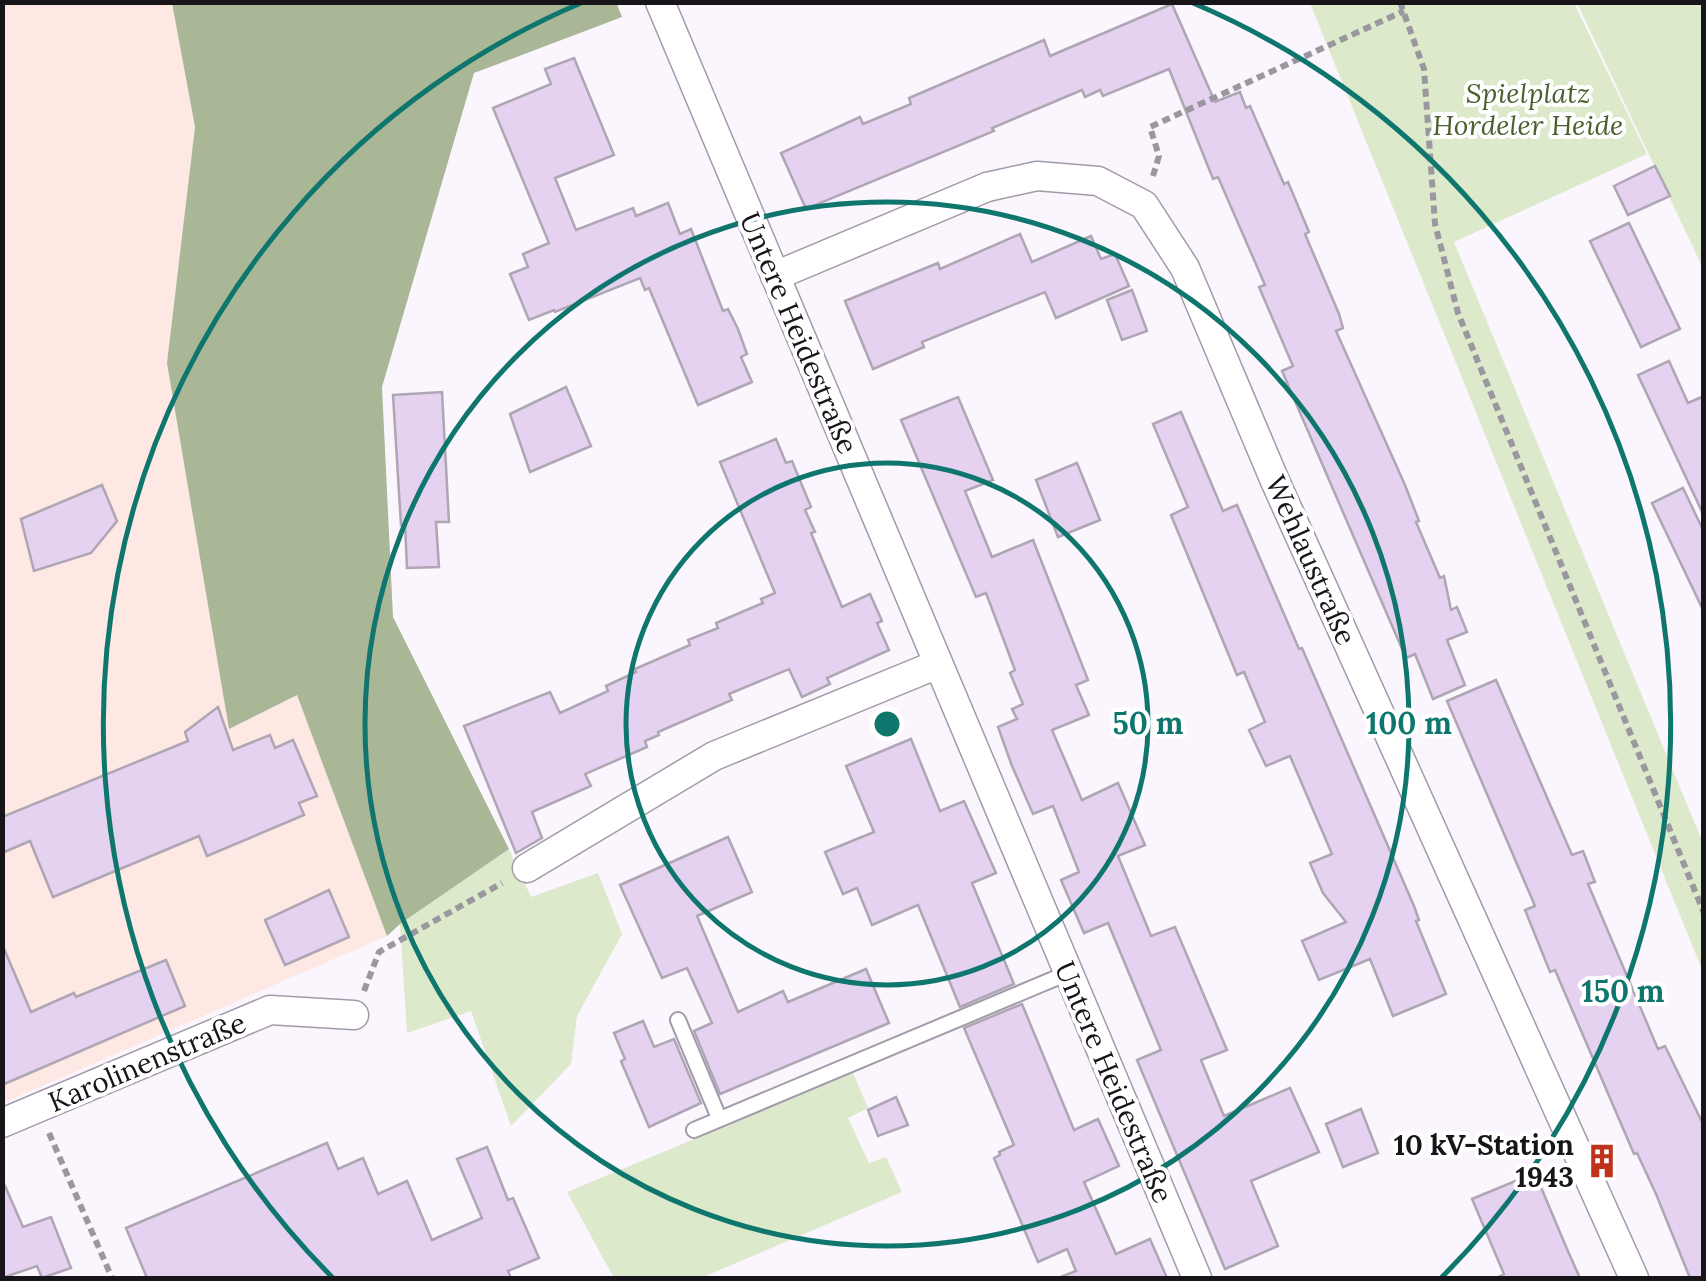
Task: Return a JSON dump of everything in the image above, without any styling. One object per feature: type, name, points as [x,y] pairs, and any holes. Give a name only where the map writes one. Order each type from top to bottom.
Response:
[{"type":"street","name":"Untere Heidestraße","points":[[660,2],[1198,1278]]},
{"type":"street","name":"Wehlaustraße","points":[[775,276],[987,188],[1037,176],[1098,181],[1144,206],[1185,268],[1275,481],[1634,1278]]},
{"type":"street","points":[[527,868],[714,756],[938,664]]},
{"type":"street","name":"Karolinenstraße","points":[[2,1123],[270,1010],[354,1015]]},
{"type":"lane","points":[[694,1130],[1068,973]]},
{"type":"lane","points":[[678,1020],[719,1118]]},
{"type":"path","points":[[1144,206],[1159,156],[1150,127],[1402,7],[1424,69],[1435,224],[1458,313],[1704,913]]},
{"type":"path","points":[[354,1015],[380,952],[527,868]]},
{"type":"path","points":[[38,1107],[112,1278]]},
{"type":"shaded area","points":[[3,3],[172,3],[195,127],[167,363],[229,728],[297,694],[387,936],[3,1103]]},
{"type":"green space","points":[[616,2],[622,17],[474,73],[382,387],[393,617],[509,849],[387,936],[297,695],[229,729],[167,363],[195,127],[172,3]]},
{"type":"green space","name":"Spielplatz Hordeler Heide","points":[[1310,3],[1574,3],[1647,154],[1454,242],[1703,843],[1703,972]]},
{"type":"green space","points":[[1577,3],[1703,3],[1703,268]]},
{"type":"green space","points":[[509,849],[531,897],[598,873],[622,934],[577,1016],[571,1064],[511,1126],[471,1011],[407,1033],[400,924]]},
{"type":"green space","points":[[853,1073],[868,1108],[848,1118],[869,1163],[886,1157],[902,1192],[701,1278],[614,1278],[567,1192]]},
{"type":"building","points":[[1172,4],[1215,102],[1240,92],[1284,184],[1288,182],[1339,314],[1343,328],[1336,331],[1405,485],[1440,578],[1444,576],[1451,610],[1457,607],[1467,632],[1447,640],[1465,685],[1433,699],[1415,654],[1406,658],[1282,371],[1293,366],[1259,287],[1265,285],[1218,177],[1213,179],[1169,69],[1103,96],[1100,90],[1085,97],[1082,90],[806,209],[781,153],[860,117],[863,124],[911,104],[909,98],[1044,40],[1050,56]]},
{"type":"building","points":[[574,58],[614,155],[555,178],[576,230],[633,208],[636,216],[668,203],[680,234],[691,229],[723,311],[728,309],[738,329],[747,354],[741,357],[752,382],[698,405],[649,288],[645,290],[640,278],[529,320],[510,274],[528,267],[523,254],[549,243],[493,108],[551,84],[545,69]]},
{"type":"building","points":[[1655,166],[1670,196],[1628,215],[1614,186]]},
{"type":"building","points":[[1629,223],[1680,329],[1641,347],[1590,241]]},
{"type":"building","points":[[1020,234],[1032,262],[1091,236],[1101,259],[1115,254],[1129,286],[1056,318],[1045,292],[922,342],[924,347],[873,369],[845,301],[938,263],[940,269]]},
{"type":"building","points":[[1132,290],[1147,331],[1122,340],[1107,300]]},
{"type":"building","points":[[1669,361],[1688,403],[1704,396],[1704,516],[1638,375]]},
{"type":"building","points":[[566,387],[591,446],[530,472],[510,414]]},
{"type":"building","points":[[442,392],[449,522],[436,522],[439,567],[407,568],[393,395]]},
{"type":"building","points":[[958,397],[993,480],[965,491],[992,557],[1033,540],[1088,680],[1076,685],[1089,715],[1052,730],[1082,800],[1118,783],[1145,845],[1118,856],[1151,936],[1175,927],[1227,1050],[1201,1060],[1224,1116],[1290,1088],[1319,1152],[1251,1181],[1278,1246],[1225,1269],[1137,1060],[1161,1050],[1108,923],[1084,933],[1061,880],[1079,872],[1053,806],[1033,814],[1012,766],[998,727],[1017,719],[1012,709],[1023,704],[1010,673],[1015,670],[986,593],[976,597],[901,420]]},
{"type":"building","points":[[1181,412],[1223,511],[1237,505],[1414,906],[1419,920],[1416,921],[1446,994],[1393,1016],[1370,959],[1319,980],[1302,941],[1346,922],[1323,893],[1310,863],[1332,854],[1290,756],[1266,766],[1249,730],[1265,722],[1244,672],[1237,675],[1171,515],[1188,507],[1153,424]]},
{"type":"building","points":[[776,439],[786,463],[792,461],[811,507],[805,510],[815,532],[811,533],[842,607],[870,594],[889,650],[827,678],[830,684],[802,697],[789,669],[729,694],[732,700],[658,732],[659,735],[645,741],[647,747],[585,774],[591,786],[532,812],[542,838],[516,853],[464,726],[550,692],[560,713],[608,691],[606,686],[690,645],[688,640],[718,628],[716,623],[763,603],[761,599],[775,593],[720,462]]},
{"type":"building","points":[[1077,463],[1100,520],[1058,537],[1036,480]]},
{"type":"building","points":[[102,485],[117,521],[91,553],[34,571],[21,519]]},
{"type":"building","points":[[1683,488],[1704,532],[1704,612],[1652,503]]},
{"type":"building","points":[[1496,680],[1572,855],[1583,851],[1595,882],[1588,884],[1658,1049],[1665,1046],[1704,1126],[1704,1278],[1690,1278],[1555,970],[1550,972],[1525,910],[1535,906],[1447,701]]},
{"type":"building","points":[[218,707],[233,750],[270,735],[275,748],[293,740],[317,796],[299,803],[304,815],[207,856],[199,836],[53,897],[30,841],[2,853],[2,817],[188,741],[185,732]]},
{"type":"building","points":[[911,739],[940,811],[964,801],[996,873],[972,883],[1014,984],[960,1007],[918,905],[872,925],[857,888],[843,894],[825,852],[874,832],[846,766]]},
{"type":"building","points":[[728,837],[752,892],[697,916],[738,1012],[783,991],[788,1002],[866,969],[889,1023],[720,1094],[694,1031],[712,1023],[687,968],[662,978],[620,885]]},
{"type":"building","points":[[329,890],[349,937],[285,965],[265,920]]},
{"type":"building","points":[[2,944],[31,1012],[166,960],[185,1006],[2,1085]]},
{"type":"building","points":[[1022,1004],[1074,1130],[1098,1119],[1119,1166],[1084,1182],[1116,1254],[1150,1239],[1167,1278],[1058,1278],[1076,1271],[1067,1249],[1038,1262],[994,1158],[1014,1145],[964,1028]]},
{"type":"building","points":[[643,1021],[654,1047],[674,1039],[701,1103],[649,1127],[621,1061],[625,1059],[614,1033]]},
{"type":"building","points":[[896,1097],[908,1125],[878,1136],[868,1110]]},
{"type":"building","points":[[1361,1109],[1378,1153],[1343,1167],[1326,1124]]},
{"type":"building","points":[[327,1143],[338,1169],[363,1158],[378,1194],[407,1181],[432,1240],[482,1218],[457,1159],[487,1147],[508,1200],[513,1198],[539,1258],[508,1271],[511,1278],[147,1278],[126,1228]]},
{"type":"building","points":[[1535,1173],[1580,1278],[1496,1278],[1504,1274],[1472,1199]]},
{"type":"building","points":[[2,1179],[23,1227],[51,1217],[71,1268],[42,1278],[37,1266],[2,1278]]},
{"type":"place","name":"10 kV-Station 1943","points":[[1602,1161]]}]
